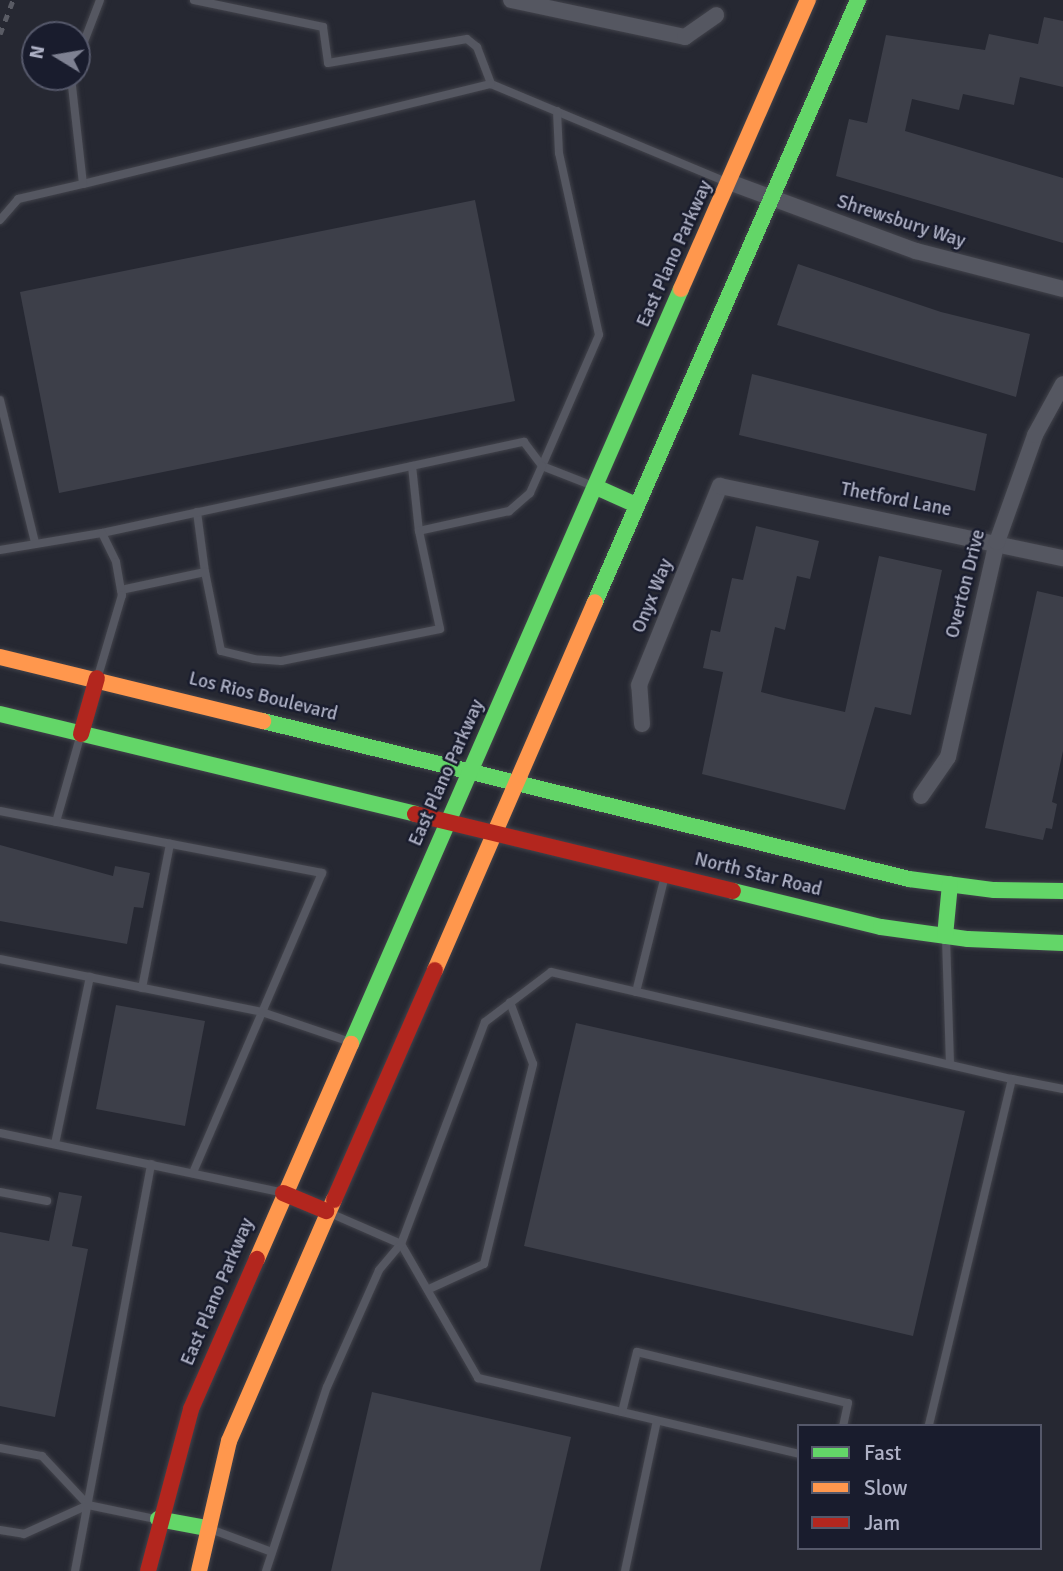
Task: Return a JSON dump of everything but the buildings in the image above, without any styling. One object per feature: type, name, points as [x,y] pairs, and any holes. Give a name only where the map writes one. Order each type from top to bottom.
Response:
[{"type":"main road","name":"East Plano Parkway","points":[[148,1571],[158,1520],[187,1419],[283,1193],[472,770],[808,0]]},
{"type":"main road","points":[[199,1571],[229,1441],[326,1211],[858,0]]},
{"type":"main road","points":[[596,487],[636,505]]},
{"type":"main road","name":"Los Rios Boulevard","points":[[0,657],[97,678],[516,782]]},
{"type":"main road","points":[[81,734],[97,678]]},
{"type":"main road","points":[[0,714],[448,819]]},
{"type":"main road","name":"North Star Road","points":[[516,782],[950,884],[1063,891]]},
{"type":"main road","name":"North Star Road","points":[[448,819],[881,928],[946,936],[1063,943]]},
{"type":"main road","points":[[946,936],[950,884]]},
{"type":"main road","points":[[283,1193],[326,1211]]},
{"type":"main road","points":[[158,1520],[207,1528]]},
{"type":"street","points":[[511,0],[685,37],[716,15]]},
{"type":"street","name":"Shrewsbury Way","points":[[729,183],[916,251],[1063,289]]},
{"type":"street","name":"Overton Drive","points":[[921,796],[948,757],[997,542],[1035,435],[1063,384]]},
{"type":"street","name":"Thetford Lane","points":[[720,486],[997,542],[1063,558]]},
{"type":"street","name":"Onyx Way","points":[[642,724],[639,685],[720,486]]},
{"type":"lane","points":[[91,23],[100,0]]},
{"type":"lane","points":[[194,0],[323,27],[328,63],[467,39],[477,47],[491,84]]},
{"type":"lane","points":[[0,220],[18,199],[491,84],[729,183]]},
{"type":"lane","points":[[73,91],[83,184]]},
{"type":"lane","points":[[419,531],[509,511],[530,493],[598,335],[559,153],[557,111]]},
{"type":"lane","points":[[0,400],[35,544]]},
{"type":"lane","points":[[0,550],[102,533],[524,442],[542,466],[596,487]]},
{"type":"lane","points":[[197,513],[205,572],[221,651],[281,661],[440,629],[419,531],[412,466]]},
{"type":"lane","points":[[97,678],[121,590],[116,562],[102,533]]},
{"type":"lane","points":[[121,590],[205,572]]},
{"type":"lane","points":[[56,822],[81,734]]},
{"type":"lane","points":[[0,811],[322,873],[193,1172]]},
{"type":"lane","points":[[142,988],[170,844]]},
{"type":"lane","points":[[636,992],[666,874]]},
{"type":"lane","points":[[946,936],[950,1064]]},
{"type":"lane","points":[[0,959],[262,1012],[350,1042]]},
{"type":"lane","points":[[266,1571],[269,1551],[327,1387],[379,1270],[401,1244],[485,1022],[551,972],[1063,1089]]},
{"type":"lane","points":[[55,1144],[90,977]]},
{"type":"lane","points":[[429,1289],[484,1264],[533,1064],[510,1002]]},
{"type":"lane","points":[[929,1424],[1012,1079]]},
{"type":"lane","points":[[0,1133],[283,1193]]},
{"type":"lane","points":[[75,1571],[88,1505],[93,1451],[151,1164]]},
{"type":"lane","points":[[0,1192],[47,1201]]},
{"type":"lane","points":[[326,1211],[401,1244],[478,1378],[797,1454]]},
{"type":"lane","points":[[622,1412],[638,1352],[848,1403],[844,1424]]},
{"type":"lane","points":[[625,1571],[657,1420]]},
{"type":"lane","points":[[0,1448],[42,1456],[88,1505],[158,1520]]},
{"type":"lane","points":[[0,1530],[24,1534],[88,1505]]},
{"type":"lane","points":[[207,1528],[269,1551]]},
{"type":"railway","points":[[0,34],[13,0]]},
{"type":"traffic: fast","points":[[595,602],[858,0]]},
{"type":"traffic: fast","points":[[351,1044],[681,289]]},
{"type":"traffic: fast","points":[[596,487],[636,505]]},
{"type":"traffic: fast","points":[[0,714],[415,814]]},
{"type":"traffic: fast","points":[[263,721],[909,879],[994,890],[1063,891]]},
{"type":"traffic: fast","points":[[945,936],[950,884]]},
{"type":"traffic: fast","points":[[733,891],[881,927],[968,939],[1063,943]]},
{"type":"traffic: fast","points":[[158,1519],[207,1528]]},
{"type":"traffic: slow","points":[[681,289],[808,0]]},
{"type":"traffic: slow","points":[[435,970],[595,602]]},
{"type":"traffic: slow","points":[[0,657],[263,721]]},
{"type":"traffic: slow","points":[[257,1259],[351,1044]]},
{"type":"traffic: slow","points":[[199,1571],[229,1441],[334,1200]]},
{"type":"traffic: jam","points":[[81,734],[97,678]]},
{"type":"traffic: jam","points":[[415,814],[733,891]]},
{"type":"traffic: jam","points":[[334,1200],[435,970]]},
{"type":"traffic: jam","points":[[283,1193],[326,1211]]},
{"type":"traffic: jam","points":[[148,1571],[191,1409],[257,1259]]}]
